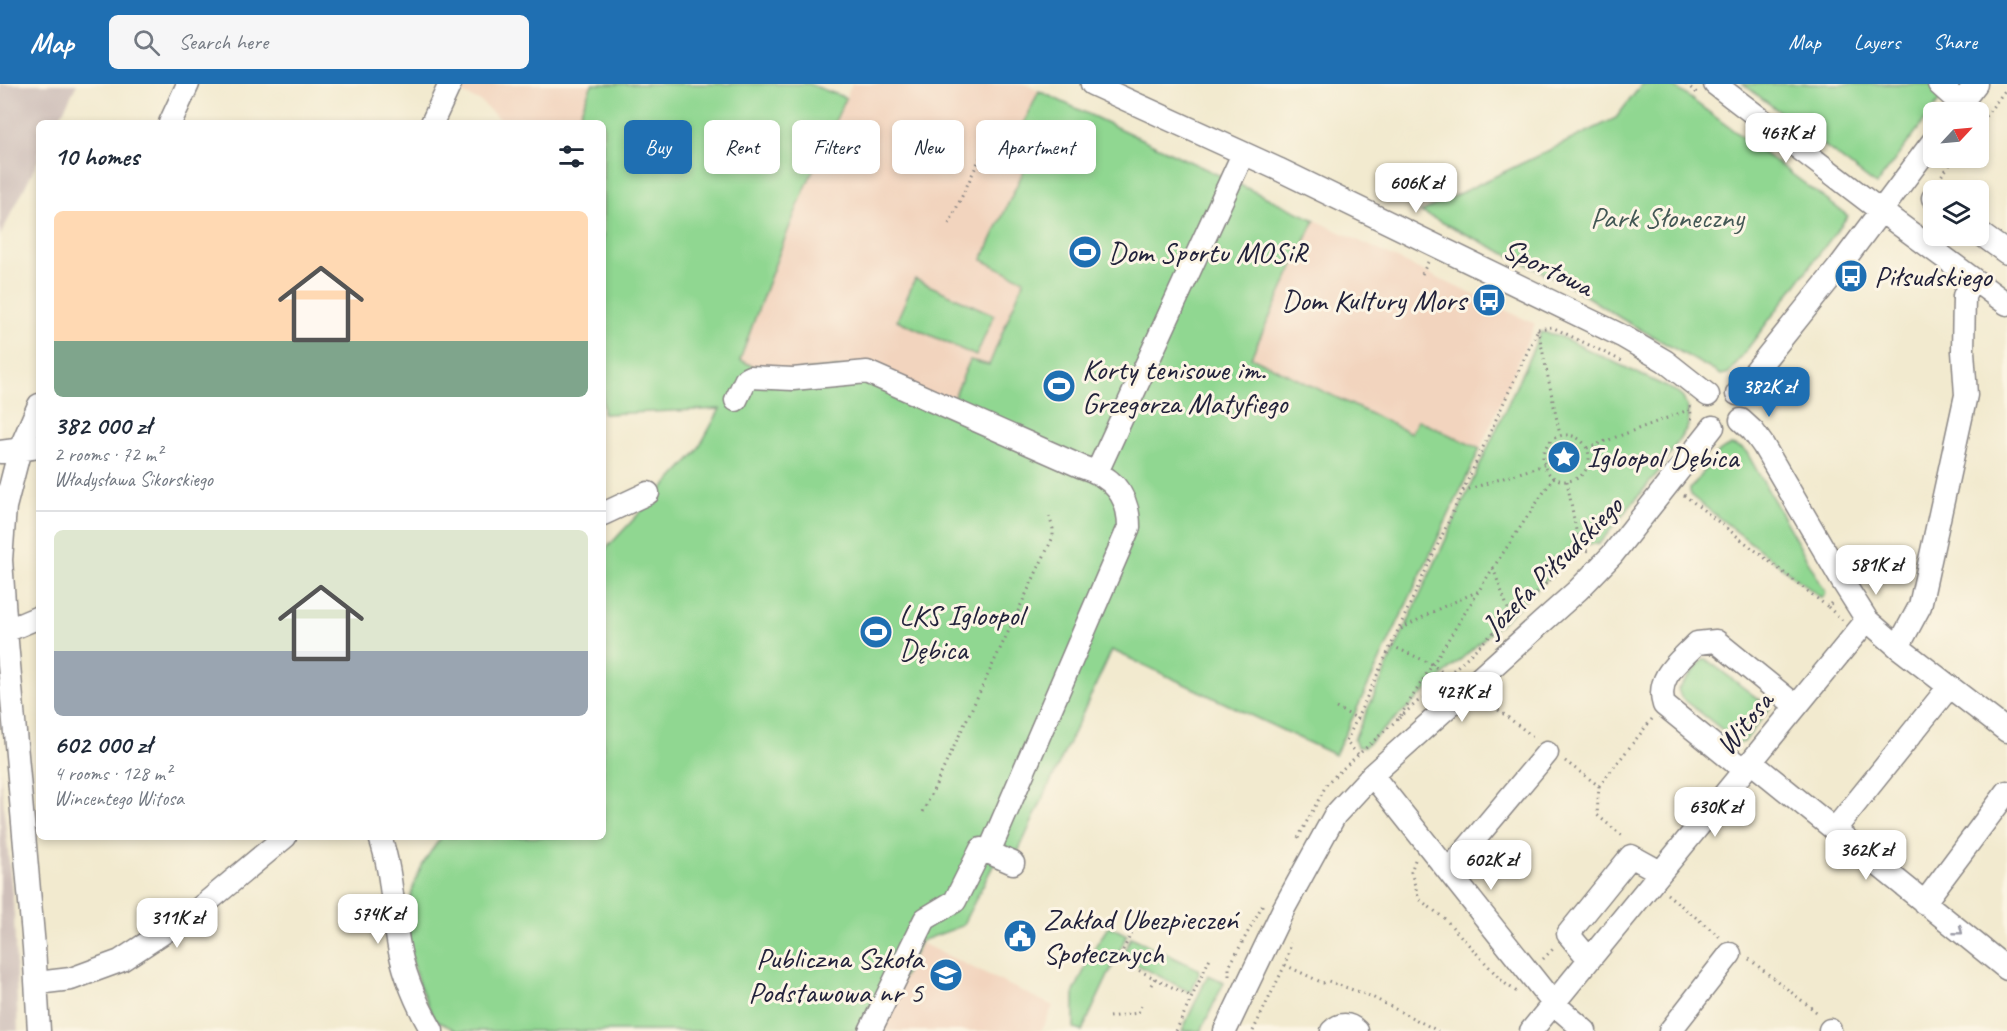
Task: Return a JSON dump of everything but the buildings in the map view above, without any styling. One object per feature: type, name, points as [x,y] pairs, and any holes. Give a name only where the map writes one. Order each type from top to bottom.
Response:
[{"type":"street","points":[[171,120],[188,84]]},
{"type":"street","points":[[433,120],[450,84]]},
{"type":"street","name":"Sportowa","points":[[1092,84],[1125,91],[1243,154],[1622,336],[1665,361],[1699,399]]},
{"type":"street","points":[[1715,84],[1881,212],[2007,304]]},
{"type":"street","points":[[1939,84],[1953,102]]},
{"type":"street","points":[[1962,102],[1976,84]]},
{"type":"street","points":[[1097,472],[1243,154]]},
{"type":"street","points":[[1737,394],[1790,330],[1923,155]]},
{"type":"street","points":[[1989,240],[2007,253]]},
{"type":"street","points":[[1898,647],[1920,606],[1966,395],[1963,351],[1964,296],[1974,279]]},
{"type":"street","points":[[736,400],[746,379],[750,377],[793,379],[867,372],[1097,472],[1119,491],[1127,509],[1129,527],[989,852]]},
{"type":"street","points":[[1719,389],[1726,389],[1737,394],[1744,406],[1741,420],[1732,428],[1725,430],[1713,427],[1703,412],[1705,400],[1699,399],[1719,389]]},
{"type":"street","points":[[36,412],[20,449],[5,507],[1,560],[6,631],[30,781],[39,1031]]},
{"type":"street","points":[[1741,420],[1753,431],[1762,445],[1867,620],[2007,732]]},
{"type":"street","name":"Józefa Piłsudskiego","points":[[1225,1031],[1284,908],[1335,815],[1372,775],[1578,590],[1612,555],[1713,427]]},
{"type":"street","points":[[606,513],[648,493]]},
{"type":"street","points":[[6,631],[36,618]]},
{"type":"street","name":"Witosa","points":[[1531,1031],[1867,620]]},
{"type":"street","points":[[1796,706],[1716,641],[1697,642],[1664,678],[1660,693],[1664,705],[1835,829],[2007,969]]},
{"type":"street","points":[[1835,829],[1949,687]]},
{"type":"street","points":[[1449,870],[1549,750]]},
{"type":"street","points":[[1372,775],[1553,1003],[1585,1031]]},
{"type":"street","points":[[1924,903],[2007,792]]},
{"type":"street","points":[[36,983],[71,979],[120,961],[195,912],[281,840]]},
{"type":"street","points":[[381,840],[391,873],[403,965],[418,1005],[432,1031]]},
{"type":"street","points":[[870,1031],[925,919],[955,901],[981,849],[1013,863]]},
{"type":"street","points":[[1589,959],[1568,934],[1631,856],[1660,872]]},
{"type":"street","points":[[1670,1031],[1730,954]]},
{"type":"street","points":[[1332,1031],[1342,1025],[1351,1025],[1357,1031]]},
{"type":"path","points":[[1989,112],[2007,88]]},
{"type":"path","points":[[949,224],[976,166]]},
{"type":"path","points":[[1539,329],[1552,327],[1624,362]]},
{"type":"path","points":[[1539,329],[1560,435]]},
{"type":"path","points":[[1358,754],[1346,742],[1359,719],[1539,329]]},
{"type":"path","points":[[1587,448],[1691,409],[1699,399]]},
{"type":"path","points":[[1691,409],[1692,425],[1686,438],[1697,448]]},
{"type":"path","points":[[1560,435],[1573,435],[1583,443],[1589,455],[1586,469],[1576,478],[1567,481],[1554,477],[1544,465],[1544,450],[1548,443],[1560,435]]},
{"type":"path","points":[[1463,491],[1544,465]]},
{"type":"path","points":[[1511,617],[1493,568],[1554,477]]},
{"type":"path","points":[[1567,481],[1580,552]]},
{"type":"path","points":[[1682,493],[1828,607],[1835,598]]},
{"type":"path","points":[[923,812],[1053,537],[1048,512]]},
{"type":"path","points":[[1399,718],[1580,552],[1591,550]]},
{"type":"path","points":[[1400,629],[1479,591]]},
{"type":"path","points":[[1392,646],[1432,664],[1447,676]]},
{"type":"path","points":[[1479,696],[1599,786]]},
{"type":"path","points":[[1626,839],[1597,815],[1599,786],[1664,705]]},
{"type":"path","points":[[1336,708],[1359,719]]},
{"type":"path","points":[[1417,854],[1411,872],[1419,899],[1445,919],[1503,982],[1520,994]]},
{"type":"path","points":[[1137,922],[1118,960],[1192,997]]},
{"type":"path","points":[[1253,1031],[1285,965],[1292,940]]},
{"type":"path","points":[[1539,963],[1560,942]]},
{"type":"path","points":[[1176,1031],[1210,958]]},
{"type":"path","points":[[1285,965],[1323,983],[1328,981],[1370,996],[1438,1031]]},
{"type":"path","points":[[1151,985],[1155,978]]},
{"type":"path","points":[[1109,1017],[1138,1013],[1141,1006]]},
{"type":"shaded area","points":[[0,84],[77,84],[59,120],[36,120],[36,165],[0,236]]},
{"type":"shaded area","points":[[463,84],[592,84],[577,120],[500,120],[481,102],[460,92]]},
{"type":"shaded area","points":[[852,84],[1025,84],[1039,91],[1025,120],[976,120],[976,174],[1033,174],[1025,279],[989,366],[951,404],[767,373],[740,361],[770,274],[810,174],[880,174],[880,120],[835,120]]},
{"type":"shaded area","points":[[1315,220],[1535,324],[1480,449],[1418,420],[1412,433],[1251,357]]},
{"type":"shaded area","points":[[0,769],[14,913],[18,1031],[0,1031]]},
{"type":"shaded area","name":"Publiczna Szkoła Podstawowa nr 5","points":[[921,943],[1053,1006],[1041,1031],[878,1031]]},
{"type":"green space","points":[[592,84],[809,84],[846,98],[836,120],[792,120],[792,174],[811,174],[740,360],[767,373],[865,366],[951,404],[970,360],[989,365],[1024,280],[982,260],[1022,174],[1096,174],[1096,120],[1025,120],[1039,91],[1315,220],[1251,357],[1411,433],[1418,420],[1480,449],[1335,755],[1112,650],[1010,869],[994,864],[962,926],[921,941],[878,1031],[457,1031],[435,1020],[416,975],[410,950],[408,915],[410,899],[421,867],[440,840],[606,840],[606,549],[696,453],[720,409],[606,414],[606,120],[577,120]]},
{"type":"green space","name":"Park Słoneczny","points":[[1642,84],[1671,84],[1848,216],[1729,373],[1721,375],[1622,319],[1567,284],[1421,212],[1616,118]]},
{"type":"green space","points":[[1743,84],[1952,84],[1938,102],[1923,102],[1923,123],[1876,185]]},
{"type":"green space","points":[[915,279],[994,315],[976,356],[897,320]]},
{"type":"green space","points":[[1541,332],[1557,335],[1675,391],[1683,398],[1688,409],[1688,426],[1659,471],[1599,544],[1583,544],[1510,615],[1364,747],[1357,747],[1354,739]]},
{"type":"green space","points":[[1731,445],[1742,448],[1747,453],[1826,593],[1823,597],[1820,597],[1690,495],[1690,489],[1719,452]]},
{"type":"green space","points":[[1703,660],[1707,660],[1770,708],[1744,742],[1739,743],[1681,697],[1678,689]]},
{"type":"green space","points":[[1109,926],[1127,935],[1082,1031],[1074,1029],[1074,992],[1096,945]]},
{"type":"green space","points":[[1131,937],[1198,969],[1199,973],[1192,991],[1122,957]]},
{"type":"green space","points":[[1208,975],[1224,982],[1201,1031],[1182,1031]]},
{"type":"place","name":"Dom Sportu MOSiR","points":[[1085,252]]},
{"type":"place","name":"Piłsudskiego","points":[[1851,276]]},
{"type":"place","name":"Dom Kultury Mors","points":[[1489,300]]},
{"type":"place","name":"Korty tenisowe im. Grzegorza Matyfiego","points":[[1059,386]]},
{"type":"place","name":"Igloopol Dębica","points":[[1564,457]]},
{"type":"place","name":"LKS Igloopol Dębica","points":[[876,632]]},
{"type":"place","name":"Zakład Ubezpieczeń Społecznych","points":[[1020,936]]},
{"type":"place","name":"Publiczna Szkoła Podstawowa nr 5","points":[[946,975]]}]
